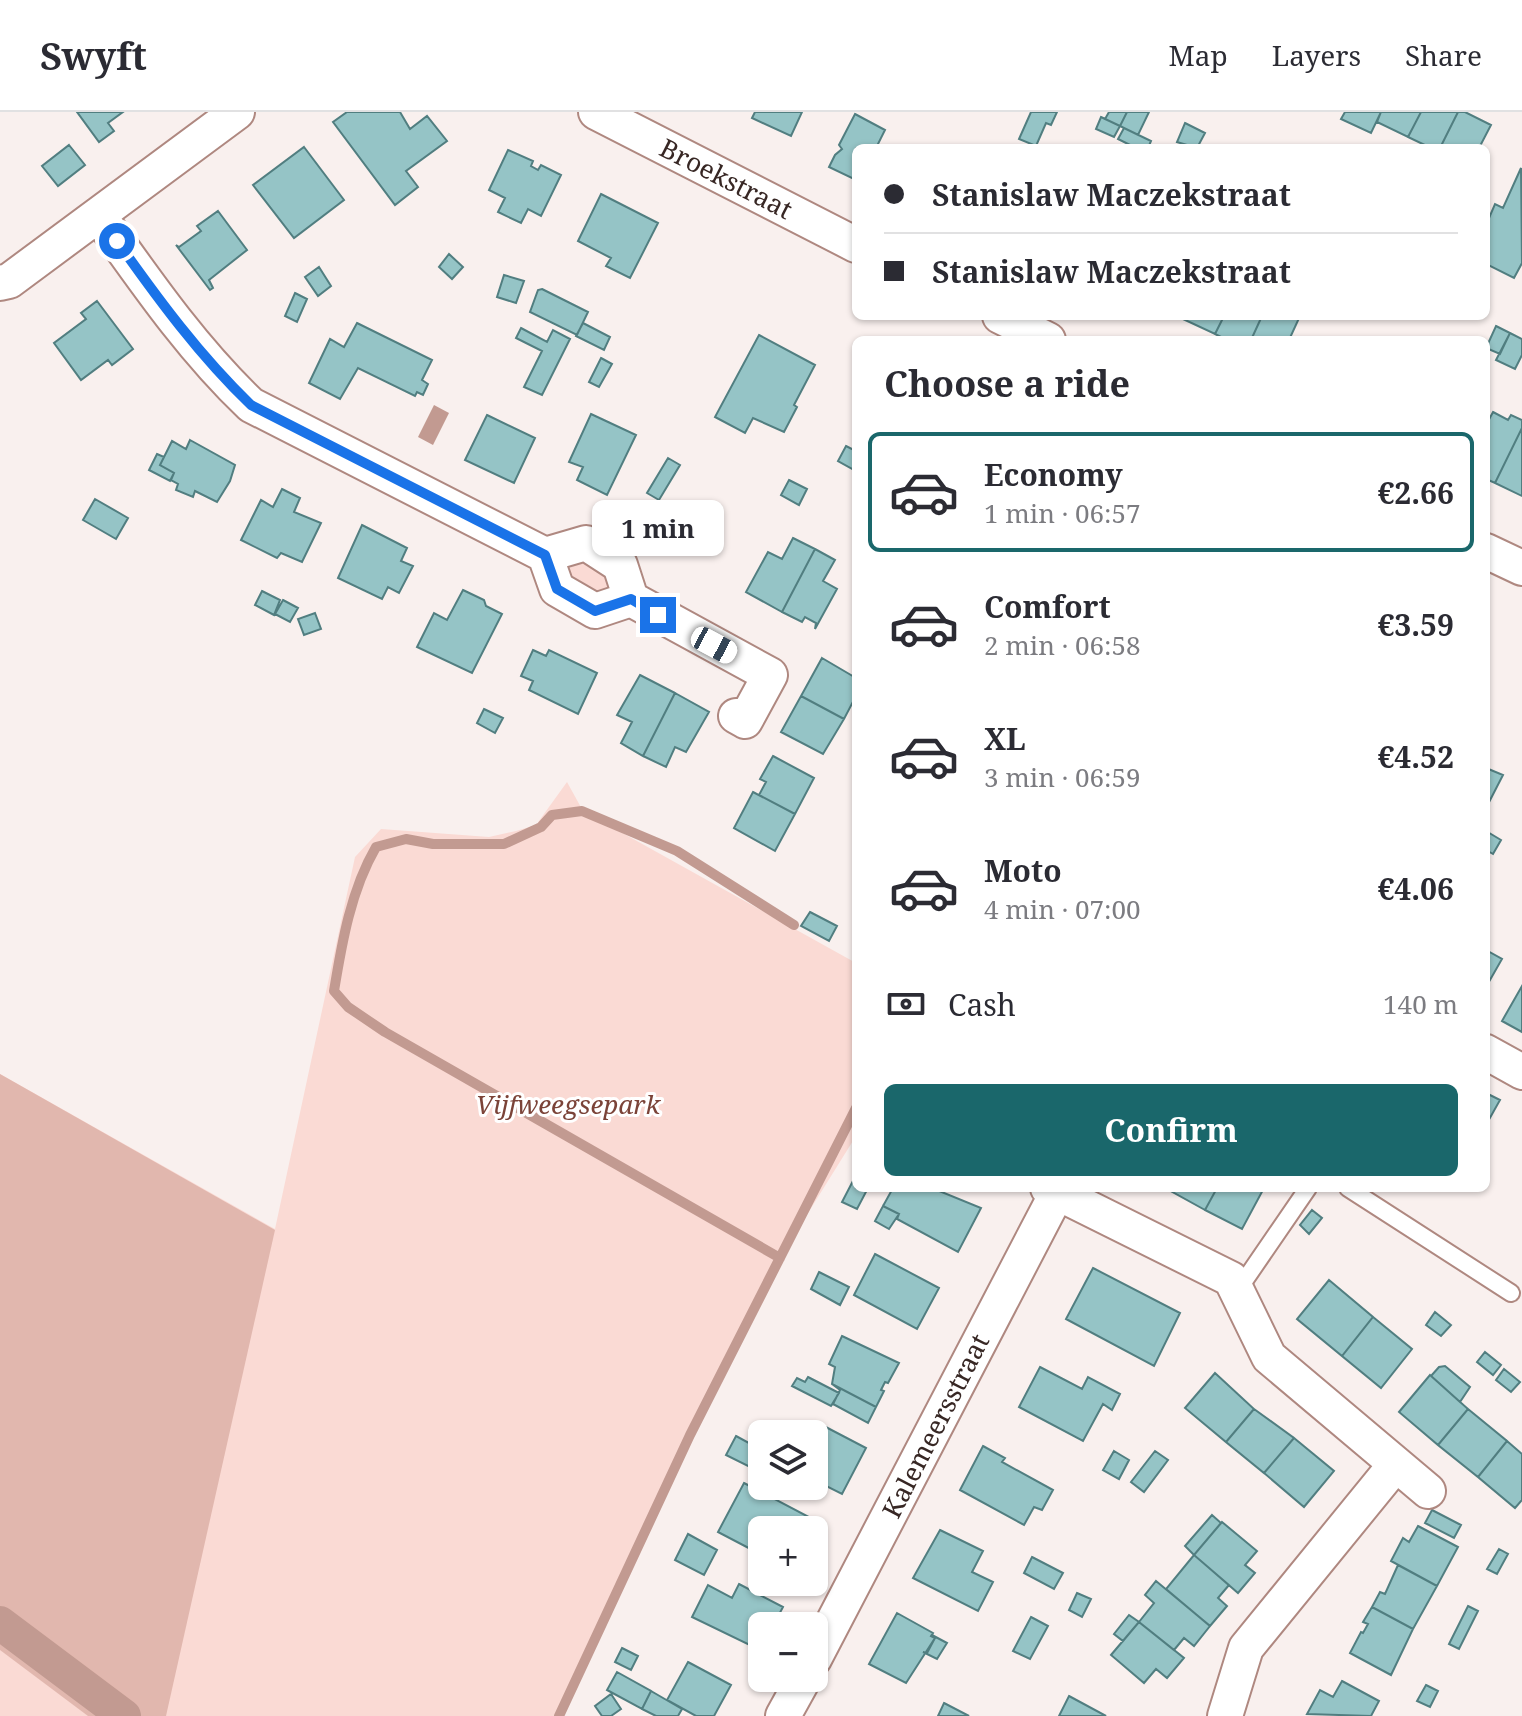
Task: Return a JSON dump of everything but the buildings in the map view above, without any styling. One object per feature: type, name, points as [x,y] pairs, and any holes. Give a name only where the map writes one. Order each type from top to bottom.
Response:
[{"type":"street","points":[[0,283],[9,281],[237,112]]},
{"type":"street","name":"Broekstraat","points":[[596,112],[852,243]]},
{"type":"street","points":[[99,216],[163,305],[221,377],[251,405],[545,555],[586,543],[620,565],[631,599],[770,675],[745,721],[736,716]]},
{"type":"street","points":[[1008,320],[1040,336]]},
{"type":"street","points":[[1490,553],[1522,568]]},
{"type":"street","points":[[545,555],[557,589],[595,611],[631,599]]},
{"type":"street","points":[[1490,1054],[1522,1072]]},
{"type":"street","name":"Kalemeersstraat","points":[[828,1632],[1052,1192]]},
{"type":"street","points":[[1057,1192],[1231,1279],[1269,1357],[1428,1491]]},
{"type":"street","points":[[1225,1716],[1246,1648],[1396,1464]]},
{"type":"street","points":[[783,1716],[796,1692]]},
{"type":"lane","points":[[1238,1290],[1305,1192]]},
{"type":"lane","points":[[1354,1192],[1511,1293]]},
{"type":"green space","points":[[582,560],[604,569],[611,590],[602,598],[568,578],[568,569]]},
{"type":"green space","name":"Vijfweegsepark","points":[[567,782],[583,811],[852,961],[852,1142],[780,1258],[690,1435],[559,1716],[0,1716],[0,1074],[275,1229],[355,857],[381,829],[489,837],[536,825]]},
{"type":"shaded area","points":[[434,405],[449,413],[433,445],[418,437]]},
{"type":"shaded area","points":[[0,1074],[275,1230],[166,1716],[88,1716],[0,1650]]},
{"type":"waterway","points":[[780,1258],[385,1032],[348,1007],[334,991],[354,899],[376,847],[406,839],[433,844],[504,844],[541,827],[552,815],[582,811],[677,851],[794,925]]},
{"type":"waterway","points":[[559,1716],[690,1435],[852,1116]]},
{"type":"waterway","points":[[0,1623],[124,1716]]},
{"type":"route","points":[[117,241],[153,293],[221,377],[251,405],[545,555],[557,589],[595,611],[631,599],[658,615]]}]
